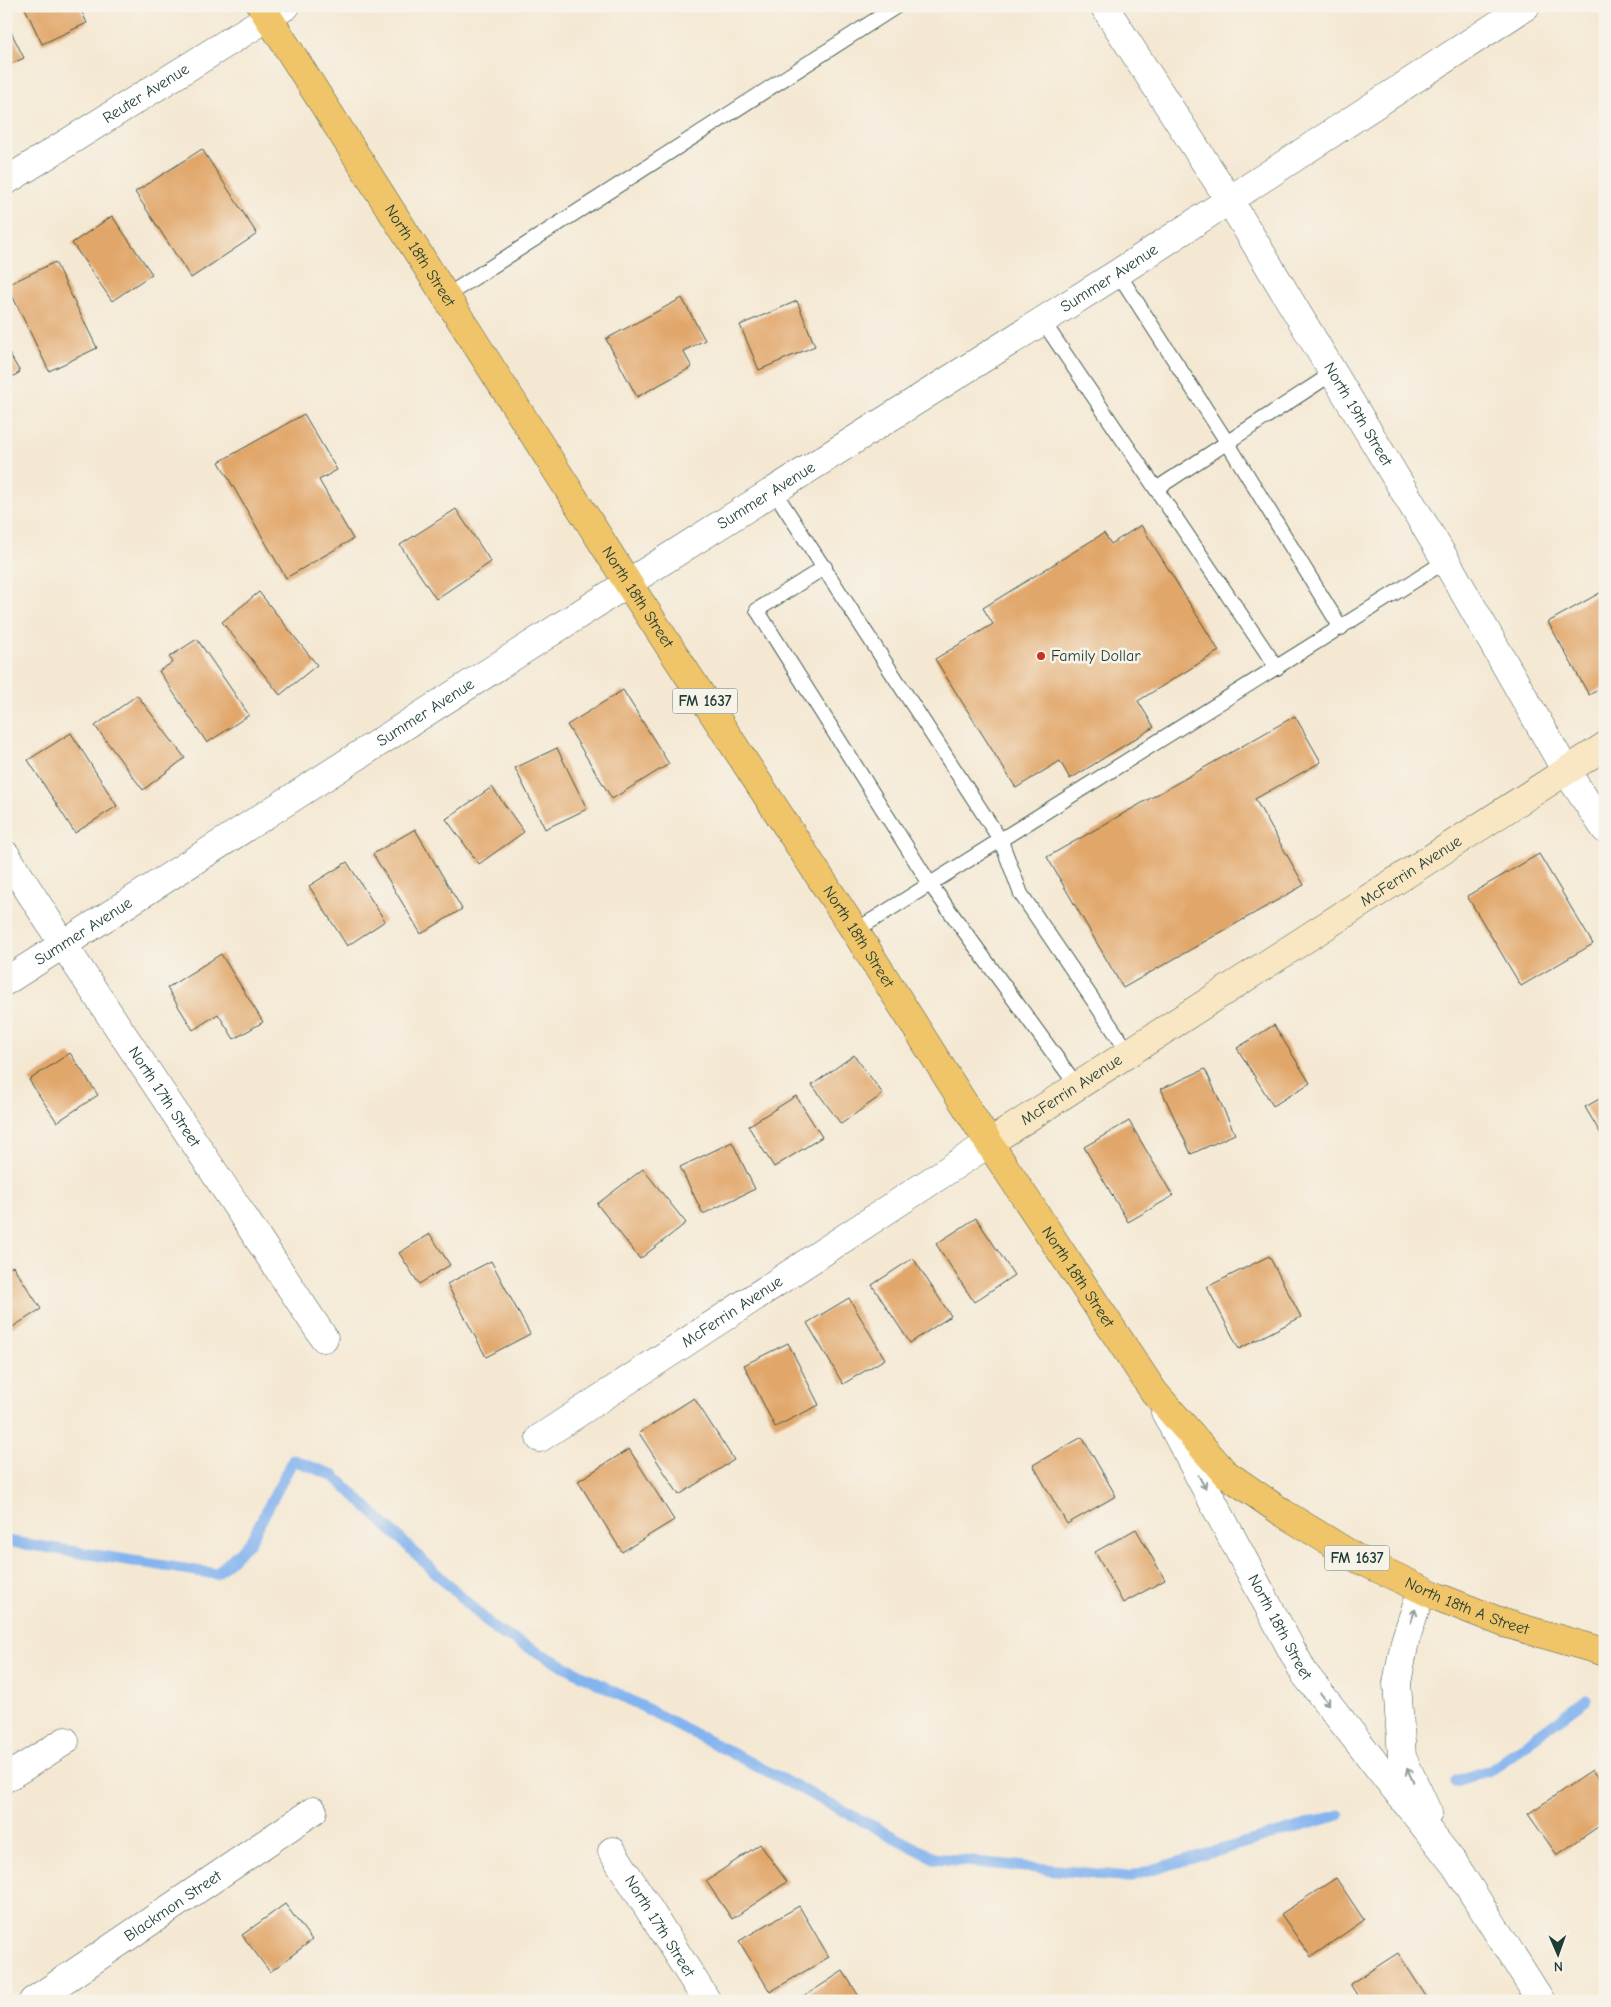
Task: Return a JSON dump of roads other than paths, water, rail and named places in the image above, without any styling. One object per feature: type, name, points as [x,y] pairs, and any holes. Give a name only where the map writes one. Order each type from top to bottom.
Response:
[{"type":"main road","name":"North 18th Street","points":[[272,10],[446,296],[628,582],[855,931],[989,1143],[1154,1392]]},
{"type":"main road","name":"North 18th A Street","points":[[1154,1392],[1225,1473],[1282,1513],[1358,1559],[1422,1589],[1504,1623],[1605,1652]]},
{"type":"street","name":"North 19th Street","points":[[1104,6],[1230,201],[1446,561],[1566,771],[1605,829]]},
{"type":"street","name":"Summer Avenue","points":[[6,981],[628,582],[1118,273],[1526,6]]},
{"type":"street","name":"Reuter Avenue","points":[[6,181],[272,10]]},
{"type":"street","name":"McFerrin Avenue","points":[[540,1438],[989,1143],[1605,746]]},
{"type":"street","name":"North 17th Street","points":[[6,855],[324,1338]]},
{"type":"street","name":"North 18th Street","points":[[1154,1392],[1304,1673],[1455,1865],[1541,2001]]},
{"type":"street","name":"North 18th Street","points":[[1422,1589],[1405,1641],[1398,1683],[1402,1757],[1455,1865]]},
{"type":"street","points":[[6,1778],[65,1742]]},
{"type":"street","name":"Blackmon Street","points":[[33,2001],[313,1811]]},
{"type":"street","name":"North 17th Street","points":[[612,1851],[707,2001]]},
{"type":"lane","points":[[446,296],[897,6]]},
{"type":"lane","points":[[1118,273],[1227,442],[1341,628]]},
{"type":"lane","points":[[1042,320],[1278,668]]},
{"type":"lane","points":[[1156,489],[1333,373]]},
{"type":"lane","points":[[774,491],[1001,841],[1020,894],[1129,1054]]},
{"type":"lane","points":[[855,931],[1278,668],[1446,561]]},
{"type":"lane","points":[[825,567],[757,610],[930,884],[1077,1086]]},
{"type":"waterway","points":[[6,1541],[216,1574],[250,1542],[293,1460],[333,1475],[497,1631],[934,1858],[1128,1877],[1339,1815]]},
{"type":"waterway","points":[[1456,1781],[1490,1770],[1586,1700]]},
{"type":"place","name":"Family Dollar","points":[[1041,656]]}]
